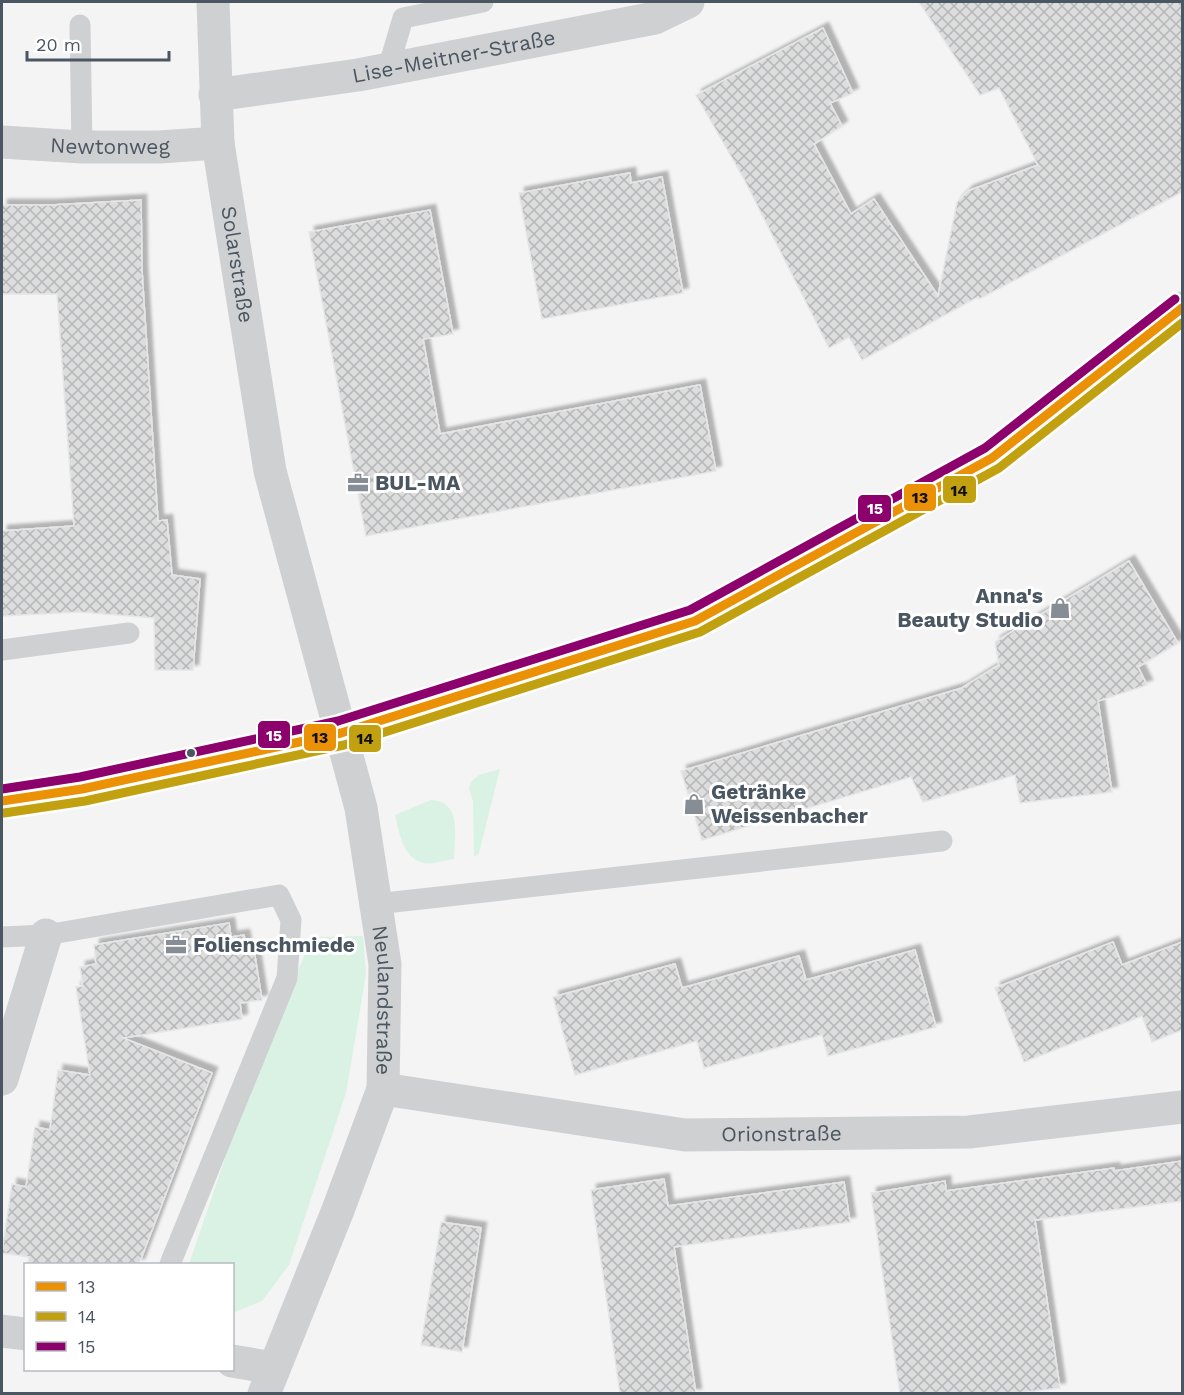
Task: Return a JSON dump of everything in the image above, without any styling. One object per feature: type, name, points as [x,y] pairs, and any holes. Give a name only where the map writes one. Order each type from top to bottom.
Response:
[{"type":"main road","points":[[2,801],[82,789],[341,733],[695,621],[992,458],[1182,308]]},
{"type":"street","name":"Solarstraße","points":[[213,2],[218,143],[270,471],[341,733]]},
{"type":"street","name":"Lise-Meitner-Straße","points":[[215,95],[388,69],[655,18],[688,2]]},
{"type":"street","name":"Newtonweg","points":[[2,142],[82,147],[159,147],[218,143]]},
{"type":"street","name":"Neulandstraße","points":[[269,1381],[338,1210],[383,1089],[385,964],[362,808],[341,733]]},
{"type":"street","points":[[2,1079],[46,935]]},
{"type":"street","name":"Orionstraße","points":[[383,1089],[685,1135],[969,1132],[1182,1107]]},
{"type":"street","points":[[2,1331],[24,1334]]},
{"type":"street","points":[[234,1363],[269,1381]]},
{"type":"lane","points":[[388,69],[403,18],[483,2]]},
{"type":"lane","points":[[80,25],[82,147]]},
{"type":"lane","points":[[2,650],[129,633]]},
{"type":"lane","points":[[376,904],[942,841]]},
{"type":"lane","points":[[2,937],[46,935],[279,895],[291,920],[287,978],[170,1263]]},
{"type":"green space","points":[[500,769],[479,853],[474,857],[473,801],[469,789],[471,782],[479,775]]},
{"type":"green space","points":[[431,800],[441,802],[452,813],[455,831],[454,859],[424,863],[407,851],[400,837],[395,815]]},
{"type":"green space","points":[[363,936],[366,974],[346,1093],[289,1265],[262,1301],[234,1313],[234,1263],[189,1263],[246,1097],[312,937]]},
{"type":"building","points":[[919,2],[1182,2],[1182,192],[979,299],[978,297],[862,360],[849,337],[829,348],[744,179],[696,95],[823,28],[853,93],[830,103],[842,126],[814,144],[851,214],[874,199],[938,296],[957,202],[968,191],[1038,165],[999,88],[980,95]]},
{"type":"building","points":[[630,173],[631,183],[662,177],[683,293],[542,319],[519,193]]},
{"type":"building","points":[[141,200],[142,271],[158,521],[167,520],[172,575],[200,579],[193,670],[155,670],[154,618],[80,612],[2,616],[2,531],[74,526],[57,294],[2,294],[2,205]]},
{"type":"building","points":[[430,210],[453,334],[423,339],[440,434],[700,385],[716,471],[366,536],[309,232]]},
{"type":"building","points":[[1129,561],[1178,643],[1138,667],[1147,685],[1098,701],[1112,792],[1020,803],[1015,775],[923,802],[911,777],[702,840],[681,771],[962,688],[999,665],[995,642]]},
{"type":"building","points":[[229,923],[231,937],[244,935],[247,951],[254,950],[262,1000],[240,1003],[242,1019],[123,1038],[212,1073],[139,1263],[28,1263],[29,1257],[2,1253],[12,1184],[26,1187],[35,1127],[50,1130],[58,1070],[90,1075],[76,987],[83,986],[80,967],[96,964],[94,945]]},
{"type":"building","points":[[1113,942],[1122,965],[1182,942],[1182,1030],[1152,1042],[1142,1016],[1024,1062],[995,988]]},
{"type":"building","points":[[915,950],[936,1027],[828,1056],[822,1035],[704,1068],[697,1041],[575,1075],[553,997],[675,964],[682,988],[799,956],[806,980]]},
{"type":"building","points":[[1182,1161],[1182,1201],[1035,1220],[1060,1388],[1008,1394],[900,1394],[871,1193],[945,1181],[946,1191]]},
{"type":"building","points":[[664,1179],[668,1206],[844,1182],[850,1222],[674,1247],[696,1394],[620,1394],[591,1190]]},
{"type":"building","points":[[441,1222],[481,1228],[462,1352],[421,1345]]},
{"type":"transit line","name":"15","points":[[2,789],[80,777],[338,721],[690,610],[985,448],[1175,299]]},
{"type":"transit line","name":"13","points":[[2,801],[82,789],[341,733],[695,621],[992,458],[1182,308]]},
{"type":"transit line","name":"14","points":[[4,813],[85,801],[344,745],[700,632],[999,468],[1182,323]]},
{"type":"place","name":"BUL-MA","points":[[358,483]]},
{"type":"place","name":"Anna's Beauty Studio","points":[[1060,608]]},
{"type":"place","name":"Getränke Weissenbacher","points":[[694,804]]},
{"type":"place","name":"Folienschmiede","points":[[176,945]]}]
